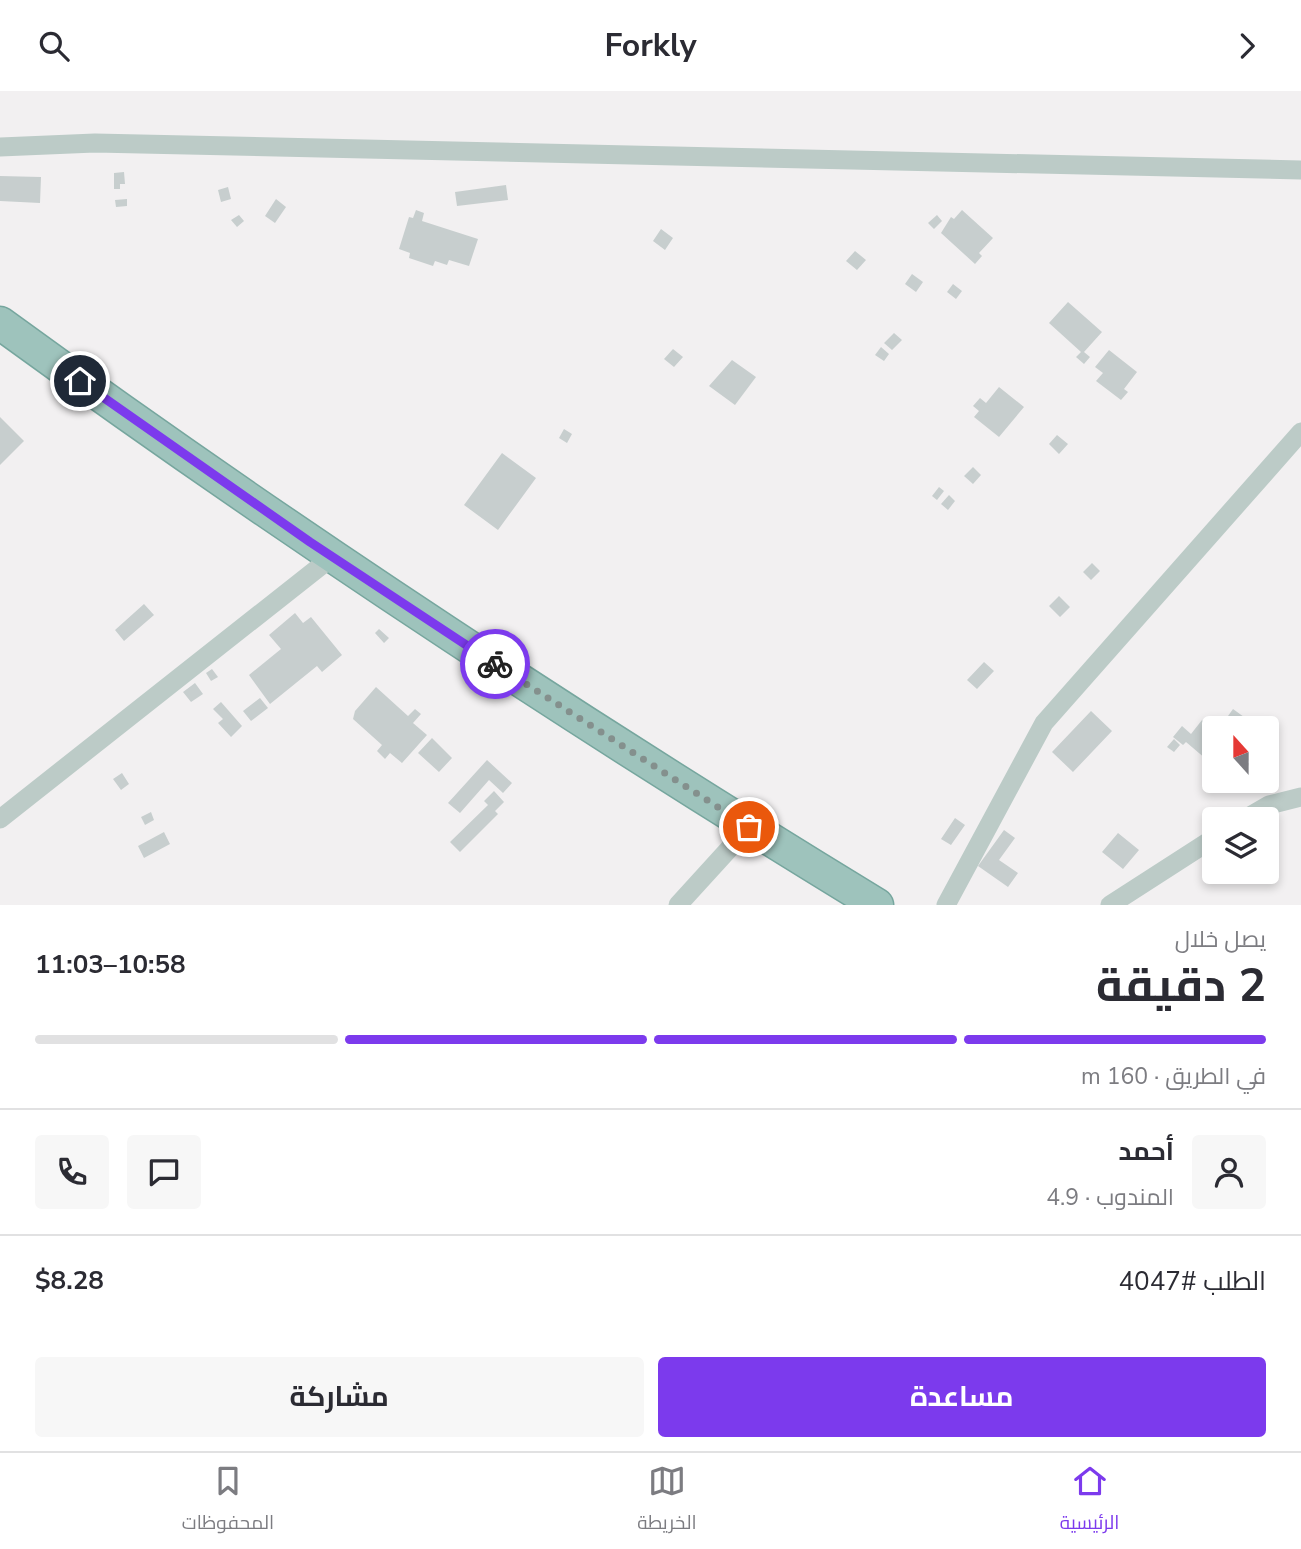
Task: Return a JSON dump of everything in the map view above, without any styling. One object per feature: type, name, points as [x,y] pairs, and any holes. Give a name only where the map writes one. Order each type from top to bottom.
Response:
[{"type":"highway","points":[[0,323],[140,425],[331,557],[749,827],[877,905]]},
{"type":"street","points":[[0,147],[95,143],[1301,170]]},
{"type":"street","points":[[946,905],[1044,723],[1301,432]]},
{"type":"street","points":[[0,819],[331,557]]},
{"type":"street","points":[[1266,807],[1301,797]]},
{"type":"street","points":[[678,905],[749,827]]},
{"type":"street","points":[[1110,905],[1202,846]]},
{"type":"building","points":[[124,172],[125,184],[120,184],[120,189],[114,189],[114,173]]},
{"type":"building","points":[[0,176],[41,177],[40,203],[0,201]]},
{"type":"building","points":[[506,185],[508,200],[457,206],[455,192]]},
{"type":"building","points":[[228,187],[231,199],[221,202],[218,190]]},
{"type":"building","points":[[127,199],[127,206],[116,207],[115,200]]},
{"type":"building","points":[[276,199],[286,207],[275,223],[265,216]]},
{"type":"building","points":[[416,210],[424,213],[422,221],[478,239],[469,266],[449,260],[447,265],[435,261],[433,266],[409,258],[410,253],[399,249],[409,217],[413,218]]},
{"type":"building","points":[[962,210],[993,238],[979,253],[982,256],[975,264],[941,233],[951,217],[954,219]]},
{"type":"building","points":[[239,215],[244,221],[237,227],[231,220]]},
{"type":"building","points":[[937,215],[942,221],[934,229],[928,223]]},
{"type":"building","points":[[661,229],[673,238],[665,250],[653,241]]},
{"type":"building","points":[[855,251],[866,260],[857,270],[846,261]]},
{"type":"building","points":[[912,274],[923,282],[916,292],[905,284]]},
{"type":"building","points":[[953,284],[962,291],[956,299],[947,292]]},
{"type":"building","points":[[1068,302],[1102,332],[1084,352],[1090,357],[1084,364],[1076,357],[1081,352],[1049,323]]},
{"type":"building","points":[[894,333],[902,340],[892,350],[884,343]]},
{"type":"building","points":[[881,347],[889,354],[884,361],[875,355]]},
{"type":"building","points":[[673,349],[683,357],[674,367],[664,359]]},
{"type":"building","points":[[1109,350],[1137,372],[1124,389],[1128,392],[1121,400],[1096,381],[1103,373],[1095,367]]},
{"type":"building","points":[[732,360],[756,377],[735,405],[709,386]]},
{"type":"building","points":[[999,387],[1024,407],[999,437],[974,417],[979,411],[973,406],[980,398],[986,403]]},
{"type":"building","points":[[0,417],[24,441],[0,465]]},
{"type":"building","points":[[564,429],[572,434],[567,443],[559,438]]},
{"type":"building","points":[[1057,435],[1068,444],[1059,454],[1049,444]]},
{"type":"building","points":[[502,453],[536,478],[498,530],[464,505]]},
{"type":"building","points":[[973,467],[981,475],[973,484],[964,476]]},
{"type":"building","points":[[939,487],[944,491],[937,500],[932,496]]},
{"type":"building","points":[[949,495],[955,501],[948,510],[941,504]]},
{"type":"building","points":[[1092,563],[1100,571],[1091,580],[1083,572]]},
{"type":"building","points":[[1059,596],[1070,607],[1060,617],[1049,606]]},
{"type":"building","points":[[144,604],[154,615],[124,641],[115,630]]},
{"type":"building","points":[[295,613],[303,623],[311,617],[342,655],[322,672],[317,666],[270,704],[249,675],[281,649],[269,635]]},
{"type":"building","points":[[379,629],[389,638],[384,643],[375,633]]},
{"type":"building","points":[[984,662],[994,671],[977,689],[967,680]]},
{"type":"building","points":[[212,669],[218,677],[211,681],[206,673]]},
{"type":"building","points":[[195,683],[203,694],[191,702],[183,692]]},
{"type":"building","points":[[376,687],[408,716],[415,709],[421,714],[413,723],[427,735],[402,763],[390,753],[385,759],[377,751],[382,745],[353,719],[355,711]]},
{"type":"building","points":[[260,698],[268,708],[251,721],[243,711]]},
{"type":"building","points":[[221,702],[242,726],[231,737],[218,723],[223,719],[213,709]]},
{"type":"building","points":[[1233,709],[1243,716],[1228,716]]},
{"type":"building","points":[[1091,711],[1112,731],[1073,772],[1052,752]]},
{"type":"building","points":[[1202,720],[1202,756],[1186,742],[1183,745],[1173,737],[1182,726],[1191,734]]},
{"type":"building","points":[[432,738],[452,758],[439,772],[418,753]]},
{"type":"building","points":[[1174,739],[1180,745],[1174,752],[1167,747]]},
{"type":"building","points":[[487,760],[512,783],[503,793],[489,780],[460,813],[448,803]]},
{"type":"building","points":[[122,773],[129,784],[121,790],[113,779]]},
{"type":"building","points":[[494,791],[504,802],[495,811],[498,814],[460,852],[450,842],[488,805],[484,801]]},
{"type":"building","points":[[151,812],[154,820],[145,825],[141,817]]},
{"type":"building","points":[[955,818],[965,825],[951,845],[941,839]]},
{"type":"building","points":[[1004,830],[1015,838],[999,860],[1018,873],[1008,887],[978,866]]},
{"type":"building","points":[[164,832],[170,844],[144,858],[138,846]]},
{"type":"building","points":[[1118,833],[1139,850],[1123,869],[1102,852]]},
{"type":"way so far","points":[[495,664],[749,827]]},
{"type":"route","points":[[80,381],[310,542],[495,664]]}]
